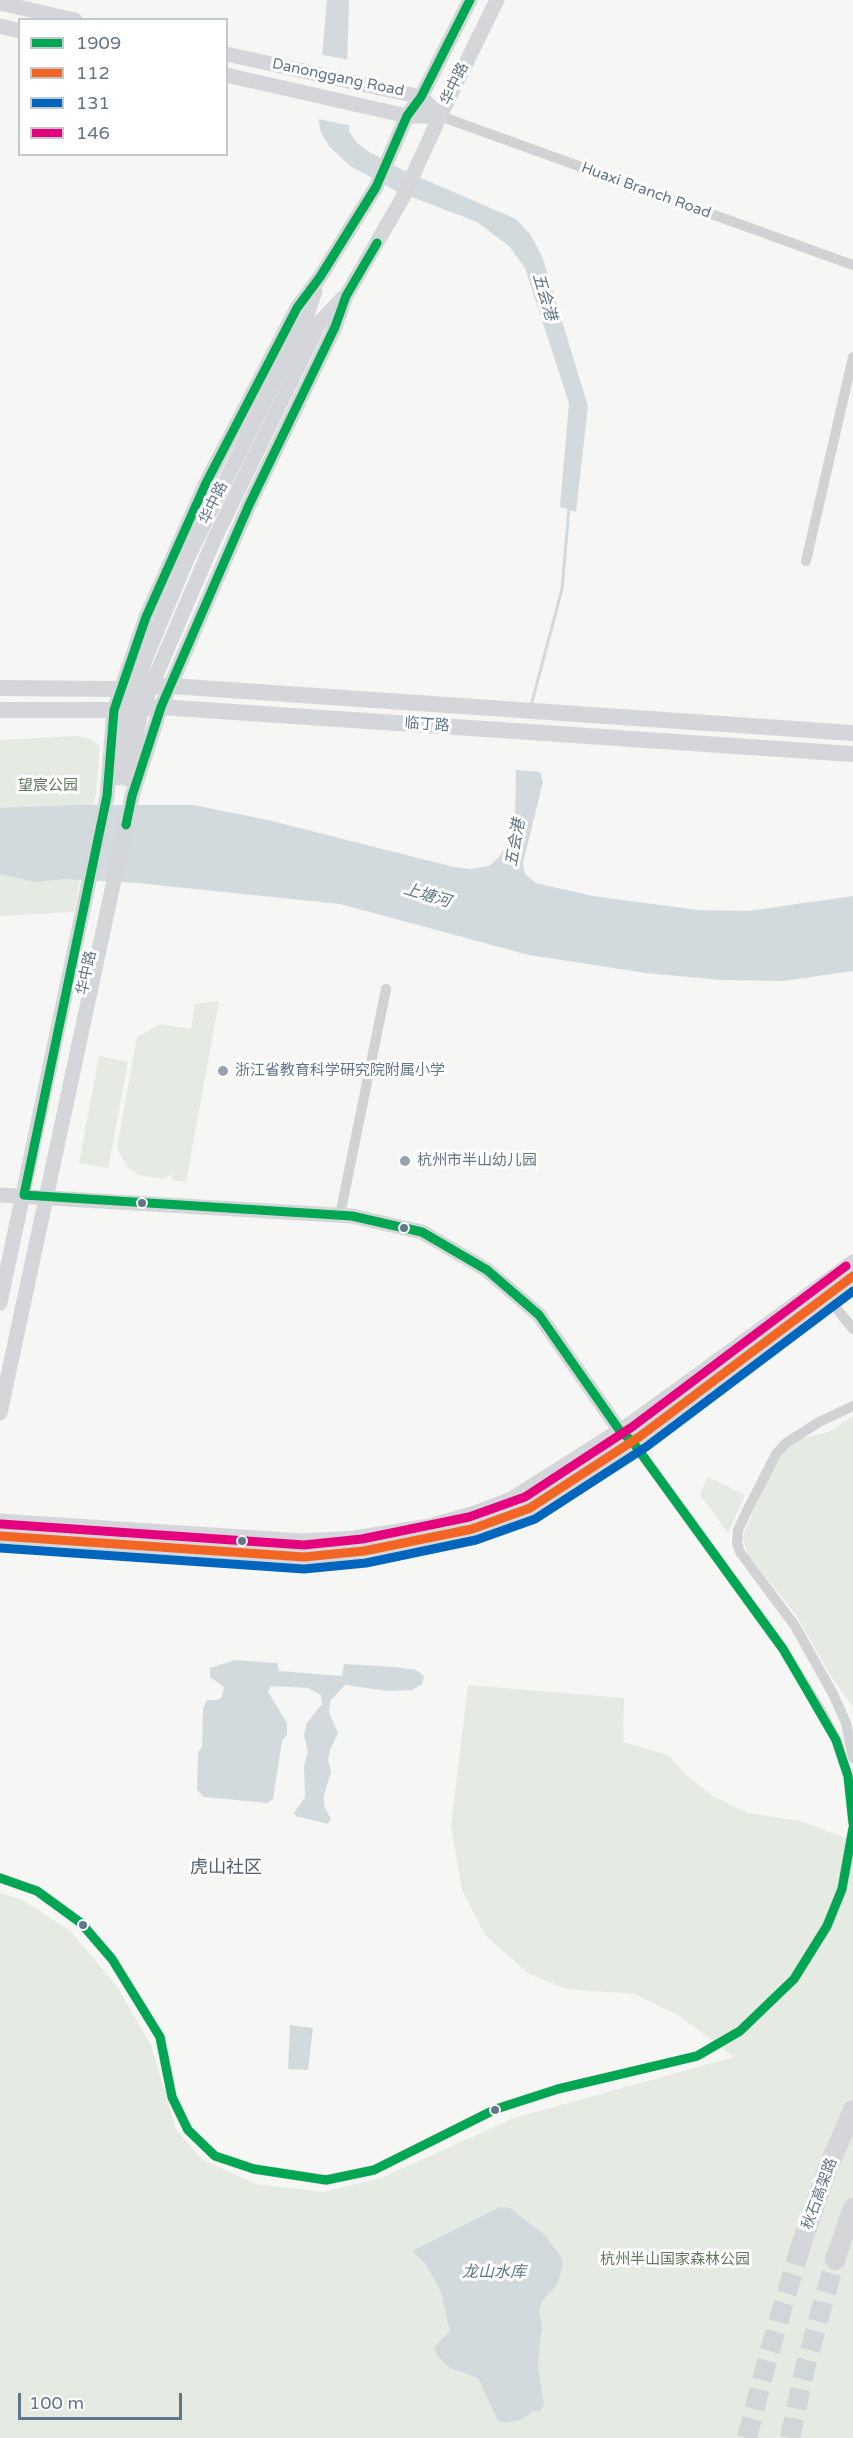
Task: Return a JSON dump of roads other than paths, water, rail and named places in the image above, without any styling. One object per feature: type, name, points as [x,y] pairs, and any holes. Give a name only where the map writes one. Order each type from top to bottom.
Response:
[{"type":"highway","name":"秋石高架路","points":[[801,2245],[827,2170],[853,2110]]},
{"type":"highway","points":[[835,2260],[853,2208]]},
{"type":"main road","name":"华中路","points":[[0,1303],[107,796],[114,710],[120,689],[146,617],[206,483],[297,308],[320,277],[376,187],[407,116],[421,97],[470,0]]},
{"type":"main road","name":"华中路","points":[[0,1413],[132,796],[161,707],[249,505],[335,327],[346,296],[402,199],[497,0]]},
{"type":"main road","points":[[0,3],[66,18]]},
{"type":"main road","points":[[0,26],[18,30]]},
{"type":"main road","name":"Danonggang Road","points":[[228,54],[378,85],[421,97],[440,116]]},
{"type":"main road","name":"Danonggang Road","points":[[228,75],[407,116],[440,116]]},
{"type":"main road","name":"华中路","points":[[53,1162],[64,1068],[142,708],[313,318],[320,277]]},
{"type":"main road","name":"华中路","points":[[313,318],[346,296]]},
{"type":"main road","name":"临丁路","points":[[0,688],[120,689],[171,686],[853,733]]},
{"type":"main road","name":"临丁路","points":[[0,710],[114,710],[161,707],[853,754]]},
{"type":"main road","name":"华中路","points":[[32,1156],[64,1068]]},
{"type":"main road","points":[[0,1195],[340,1215],[422,1232],[487,1270],[538,1315],[620,1431],[633,1441]]},
{"type":"main road","points":[[0,1536],[304,1557],[364,1551],[472,1529],[530,1508],[633,1441],[822,1292],[853,1262]]},
{"type":"main road","points":[[0,1521],[303,1541],[365,1536],[429,1527],[511,1499],[620,1431],[822,1292],[853,1276]]},
{"type":"street","name":"Huaxi Branch Road","points":[[440,116],[853,265]]},
{"type":"street","points":[[806,561],[853,357]]},
{"type":"street","points":[[340,1215],[386,989]]},
{"type":"street","points":[[822,1292],[853,1329]]},
{"type":"street","points":[[853,1406],[819,1422],[786,1443],[776,1454],[738,1530],[736,1543],[740,1552],[795,1626],[849,1720],[853,1758]]},
{"type":"street","points":[[633,1441],[783,1649],[834,1736],[848,1776],[853,1823]]},
{"type":"street","points":[[834,1736],[849,1720]]},
{"type":"street","points":[[0,1878],[38,1891],[81,1923],[112,1959],[159,2037],[172,2097],[188,2130],[215,2156],[254,2169],[326,2180],[374,2170],[496,2109],[558,2089],[697,2056],[740,2031],[794,1978],[827,1926],[842,1889],[853,1828]]},
{"type":"water","points":[[327,0],[349,0],[347,70],[349,131],[357,143],[407,172],[516,219],[530,234],[542,256],[588,406],[576,512],[560,507],[569,403],[525,268],[509,246],[477,222],[396,191],[350,166],[330,147],[321,133],[317,111]]},
{"type":"water","name":"上塘河","points":[[516,770],[540,772],[543,782],[523,863],[525,874],[536,883],[593,896],[698,910],[748,911],[853,896],[853,971],[783,981],[721,980],[646,973],[529,955],[340,904],[137,883],[65,879],[35,882],[0,874],[0,808],[80,805],[193,805],[268,820],[454,867],[471,869],[489,866],[499,857],[510,840],[515,821]]},
{"type":"water","points":[[235,1660],[277,1663],[279,1671],[342,1676],[344,1664],[416,1670],[424,1676],[422,1684],[412,1690],[388,1691],[345,1685],[330,1701],[329,1712],[338,1733],[330,1750],[328,1760],[331,1772],[324,1795],[324,1806],[331,1819],[328,1824],[296,1816],[294,1813],[305,1797],[304,1766],[308,1752],[304,1736],[306,1724],[322,1704],[321,1695],[308,1688],[271,1686],[268,1692],[287,1723],[287,1735],[282,1741],[273,1799],[267,1803],[204,1797],[197,1790],[198,1752],[202,1747],[203,1708],[207,1700],[217,1700],[222,1697],[224,1687],[210,1677],[210,1668]]},
{"type":"water","points":[[290,2025],[313,2028],[308,2070],[288,2069]]},
{"type":"water","name":"龙山水库","points":[[500,2207],[510,2208],[545,2235],[561,2257],[563,2264],[557,2285],[542,2301],[539,2312],[542,2325],[538,2365],[544,2404],[540,2411],[534,2411],[521,2420],[504,2423],[498,2421],[478,2378],[450,2368],[437,2356],[434,2347],[450,2331],[441,2292],[425,2263],[414,2253],[414,2250]]},
{"type":"waterway","name":"五会港","points":[[532,702],[562,589],[569,508]]},
{"type":"tunnel","points":[[747,2438],[801,2245]]},
{"type":"tunnel","points":[[790,2438],[805,2368],[835,2260]]},
{"type":"place","name":"浙江省教育科学研究院附属小学","points":[[223,1071]]},
{"type":"place","name":"杭州市半山幼儿园","points":[[405,1161]]},
{"type":"district","name":"虎山社区","points":[[226,1868]]},
{"type":"park label","name":"望宸公园","points":[[48,786]]},
{"type":"park label","name":"杭州半山国家森林公园","points":[[675,2260]]}]
